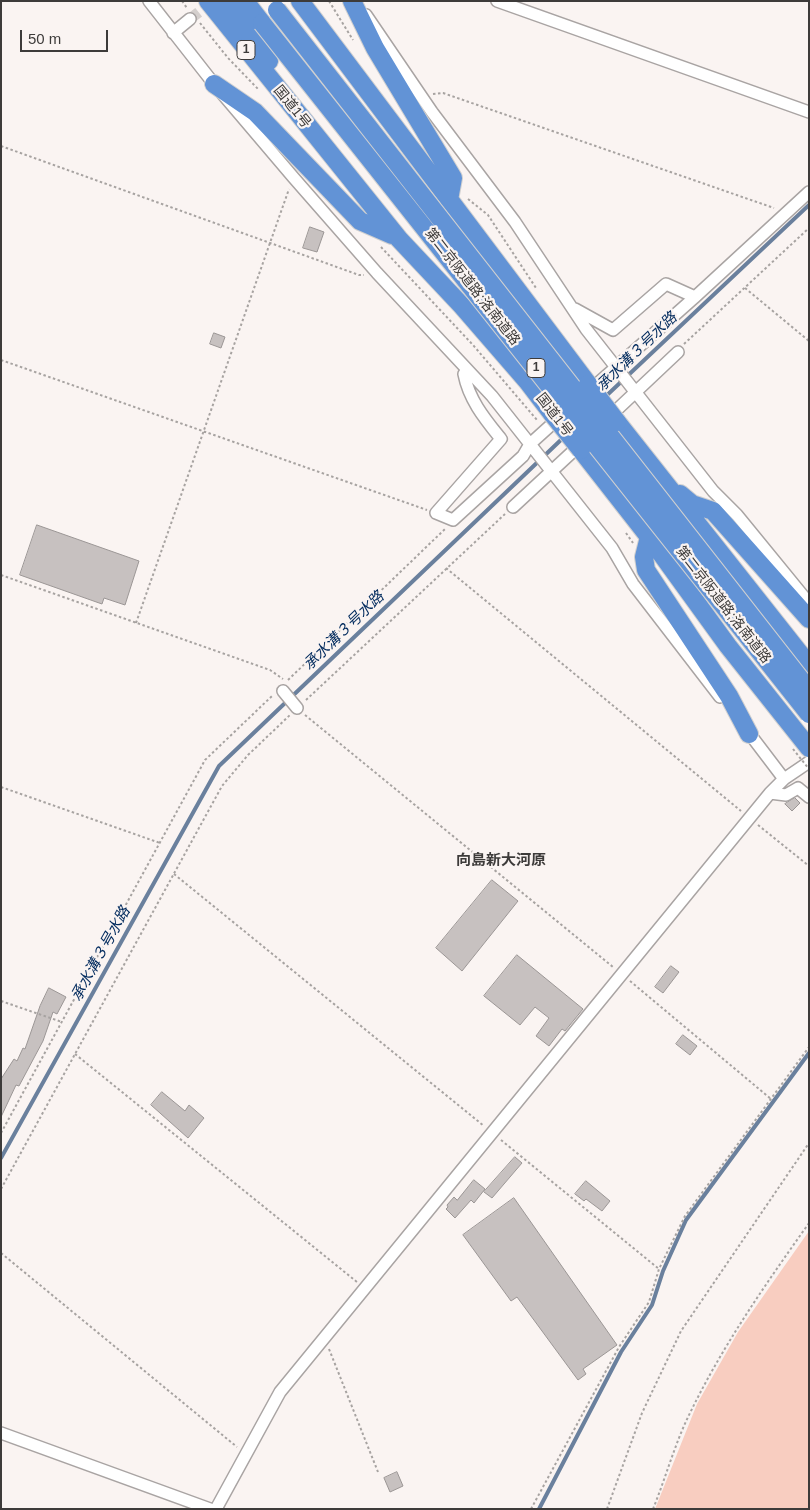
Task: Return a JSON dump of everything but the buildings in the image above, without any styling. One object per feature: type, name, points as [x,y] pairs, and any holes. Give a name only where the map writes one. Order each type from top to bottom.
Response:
[{"type":"highway","name":"国道1号","points":[[208,1],[398,239],[462,306],[554,415],[649,537],[801,745]]},
{"type":"highway","points":[[228,1],[269,62],[284,98]]},
{"type":"highway","name":"第二京阪道路;洛南道路","points":[[245,1],[809,714]]},
{"type":"highway","name":"第二京阪道路;洛南道路","points":[[270,1],[809,690]]},
{"type":"highway","name":"1","points":[[300,1],[617,422],[809,665]]},
{"type":"highway","points":[[352,1],[375,48],[453,178],[449,200]]},
{"type":"highway","points":[[214,84],[255,112],[360,221],[380,228],[398,239]]},
{"type":"highway","points":[[668,488],[679,492],[692,504],[713,511],[809,619]]},
{"type":"highway","points":[[649,537],[644,558],[646,570],[730,696],[749,734]]},
{"type":"street","points":[[149,1],[214,84],[377,273],[492,396],[612,548],[633,584],[784,779]]},
{"type":"street","points":[[357,1],[420,95],[515,222],[586,329],[712,490],[737,516],[809,603]]},
{"type":"street","points":[[498,1],[809,112]]},
{"type":"street","points":[[173,32],[190,19]]},
{"type":"street","points":[[466,370],[464,374],[466,384],[475,406],[501,439],[436,513],[453,520],[809,192]]},
{"type":"street","points":[[573,308],[613,330],[666,284],[695,297]]},
{"type":"street","points":[[513,507],[550,470],[637,392],[678,352]]},
{"type":"street","points":[[278,693],[297,708]]},
{"type":"street","points":[[216,1509],[280,1392],[770,793],[784,779],[809,762]]},
{"type":"street","points":[[770,793],[786,795],[798,788],[809,797]]},
{"type":"street","points":[[1,1433],[210,1509]]},
{"type":"path","points":[[420,95],[443,93],[776,209],[784,215]]},
{"type":"path","points":[[1,146],[359,275],[377,273]]},
{"type":"path","points":[[136,623],[294,177]]},
{"type":"path","points":[[678,352],[683,344],[809,228]]},
{"type":"path","points":[[745,288],[809,341]]},
{"type":"path","points":[[1,360],[436,513]]},
{"type":"path","points":[[1,1189],[222,786],[248,755],[297,708],[513,507]]},
{"type":"path","points":[[1,575],[270,670],[286,682],[453,520]]},
{"type":"path","points":[[446,568],[809,866]]},
{"type":"path","points":[[1,1133],[205,760],[278,693]]},
{"type":"path","points":[[297,708],[771,1098]]},
{"type":"path","points":[[801,745],[809,769]]},
{"type":"path","points":[[1,787],[160,843]]},
{"type":"path","points":[[174,874],[659,1269]]},
{"type":"path","points":[[1,1001],[62,1022]]},
{"type":"path","points":[[531,1509],[619,1347],[649,1302],[659,1269],[684,1216],[809,1047]]},
{"type":"path","points":[[75,1054],[364,1289]]},
{"type":"path","points":[[607,1509],[642,1413],[681,1331],[809,1143]]},
{"type":"path","points":[[653,1509],[689,1416],[718,1358],[759,1293],[809,1223]]},
{"type":"path","points":[[1,1253],[245,1454]]},
{"type":"path","points":[[325,1337],[378,1472]]},
{"type":"shaded area","points":[[809,1231],[809,1509],[655,1509],[697,1404],[738,1332]]},
{"type":"waterway","name":"承水溝３号水路","points":[[605,397],[809,205]]},
{"type":"waterway","name":"承水溝３号水路","points":[[1,1158],[219,766],[564,437]]},
{"type":"waterway","points":[[539,1509],[621,1352],[652,1305],[663,1271],[686,1220],[809,1053]]},
{"type":"tunnel","points":[[190,19],[213,1]]},
{"type":"district","name":"向島新大河原","points":[[501,861]]}]
